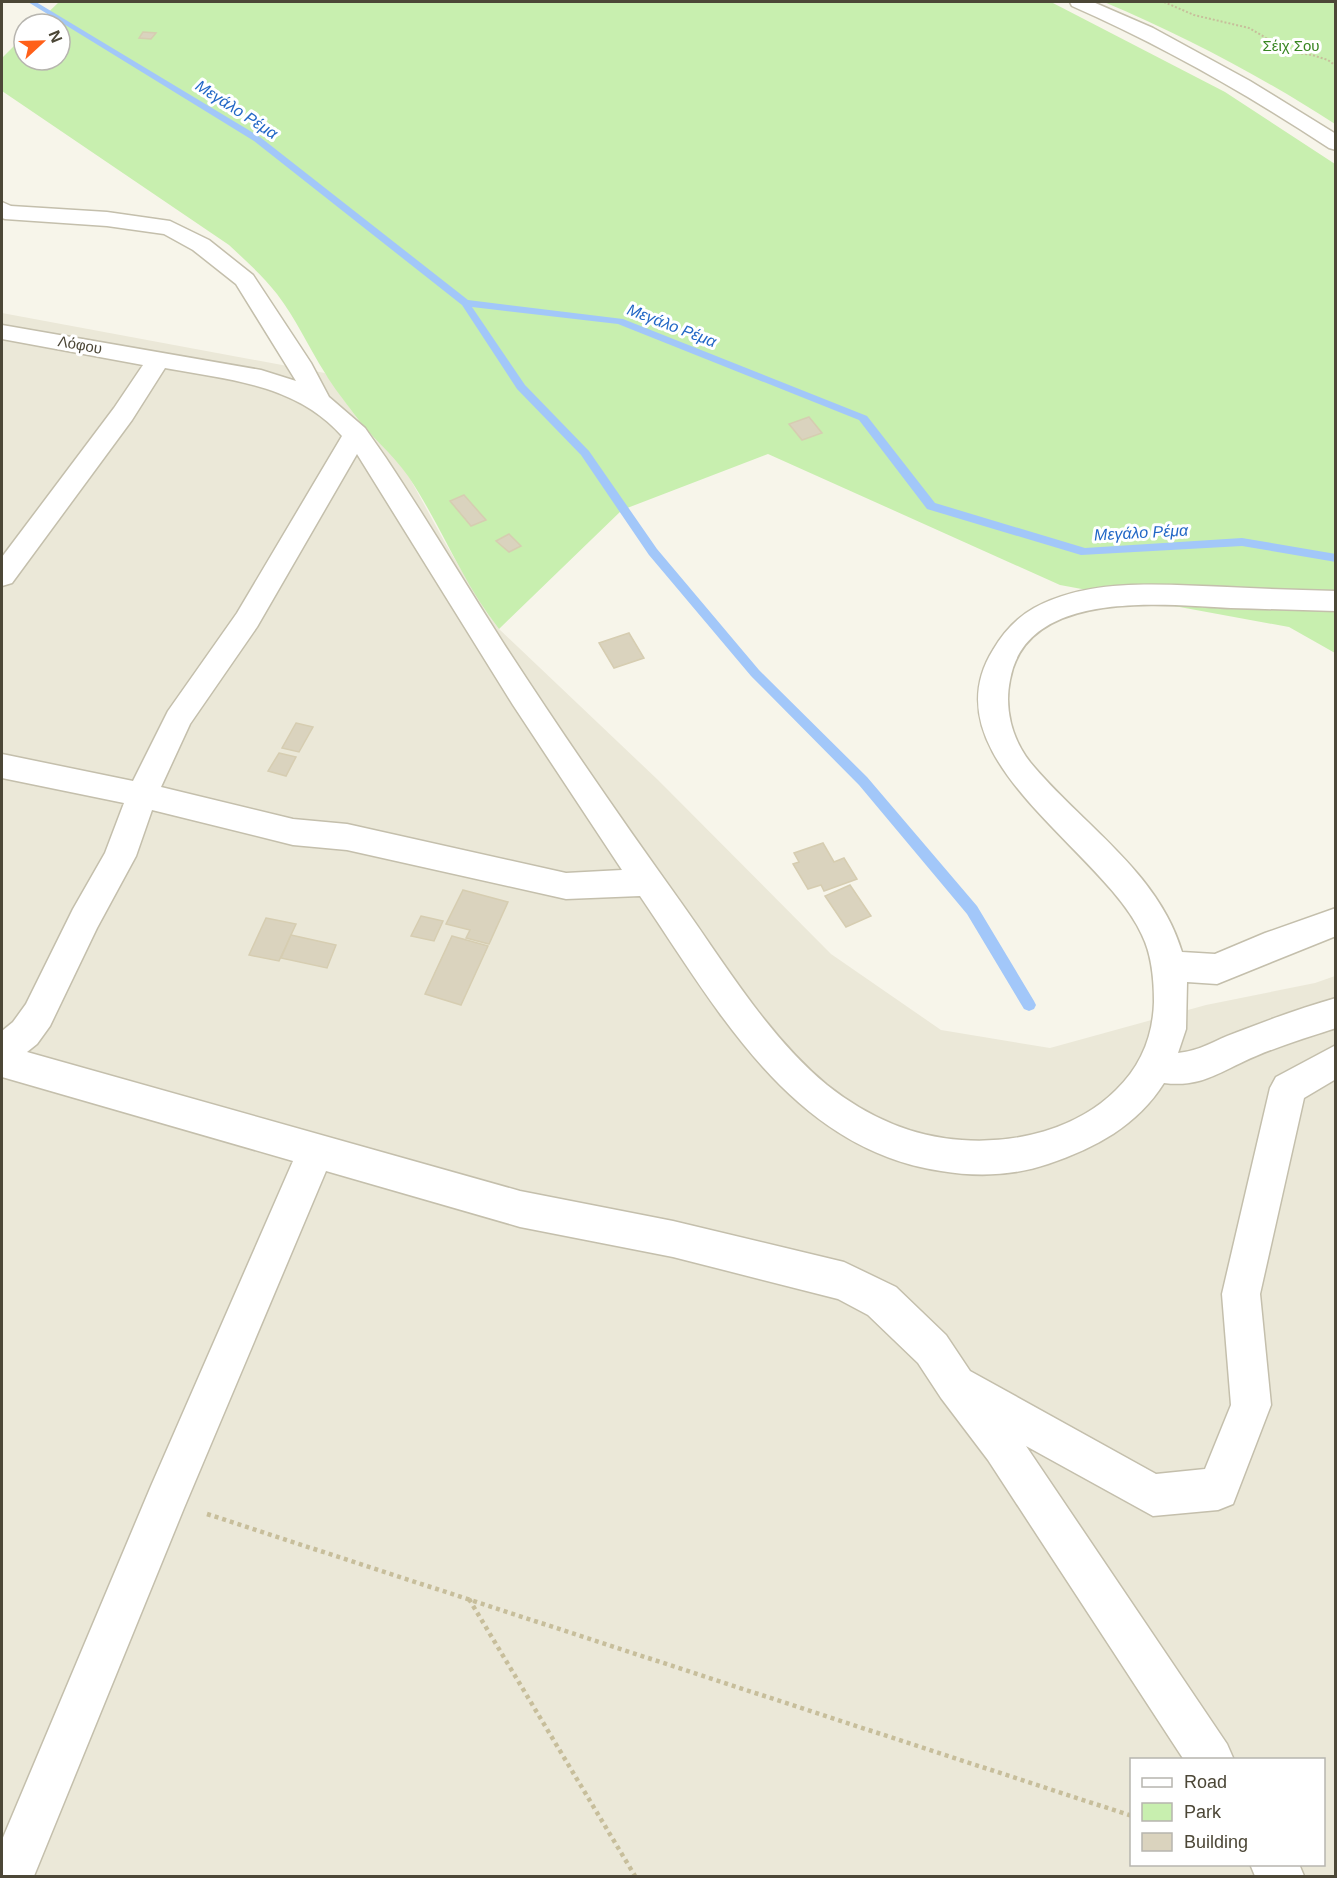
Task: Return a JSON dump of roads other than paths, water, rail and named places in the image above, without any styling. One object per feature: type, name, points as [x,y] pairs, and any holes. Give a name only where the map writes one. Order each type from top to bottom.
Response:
[{"type":"street","points":[[1079,2],[1138,26],[1210,64],[1335,144]]},
{"type":"street","points":[[2,209],[5,212],[107,219],[170,228],[201,245],[245,280],[299,363],[318,400],[356,434],[378,465],[500,661],[753,1031],[785,1068],[827,1107],[874,1135],[927,1154],[987,1159],[1041,1152],[1086,1133],[1125,1106],[1155,1066],[1168,1032],[1171,998],[1168,966],[1156,928],[1137,897],[1106,861],[1024,776],[1005,747],[993,712],[994,685],[1003,656],[1023,629],[1058,609],[1098,598],[1147,595],[1335,601]]},
{"type":"street","name":"Λόφου","points":[[2,332],[261,378],[295,389],[318,400]]},
{"type":"street","points":[[2,576],[123,414],[159,359]]},
{"type":"street","points":[[2,1052],[25,1033],[38,1015],[85,919],[120,856],[142,795],[178,719],[247,620],[356,434]]},
{"type":"street","points":[[2,766],[142,795],[293,832],[347,837],[566,886],[649,882]]},
{"type":"street","points":[[1168,966],[1216,969],[1335,922]]},
{"type":"street","points":[[1155,1066],[1180,1069],[1207,1064],[1242,1046],[1287,1028],[1335,1013]]},
{"type":"street","points":[[2,1061],[520,1209],[674,1239],[844,1281],[882,1302],[932,1349],[1026,1480],[1210,1758]]},
{"type":"street","points":[[955,1384],[1153,1496],[1218,1489],[1251,1405],[1241,1294],[1288,1088],[1335,1061]]},
{"type":"street","points":[[10,1876],[166,1501],[316,1150]]},
{"type":"waterway","name":"Μεγάλο Ρέμα","points":[[31,2],[257,139],[465,303]]},
{"type":"waterway","name":"Μεγάλο Ρέμα","points":[[465,303],[620,321],[863,418],[931,506],[1085,552],[1242,542],[1336,558]]},
{"type":"waterway","points":[[465,303],[521,387],[585,453],[653,552],[755,673],[863,781],[972,910],[1029,1005]]},
{"type":"park label","name":"Σέιχ Σου","points":[[1291,46]]}]
